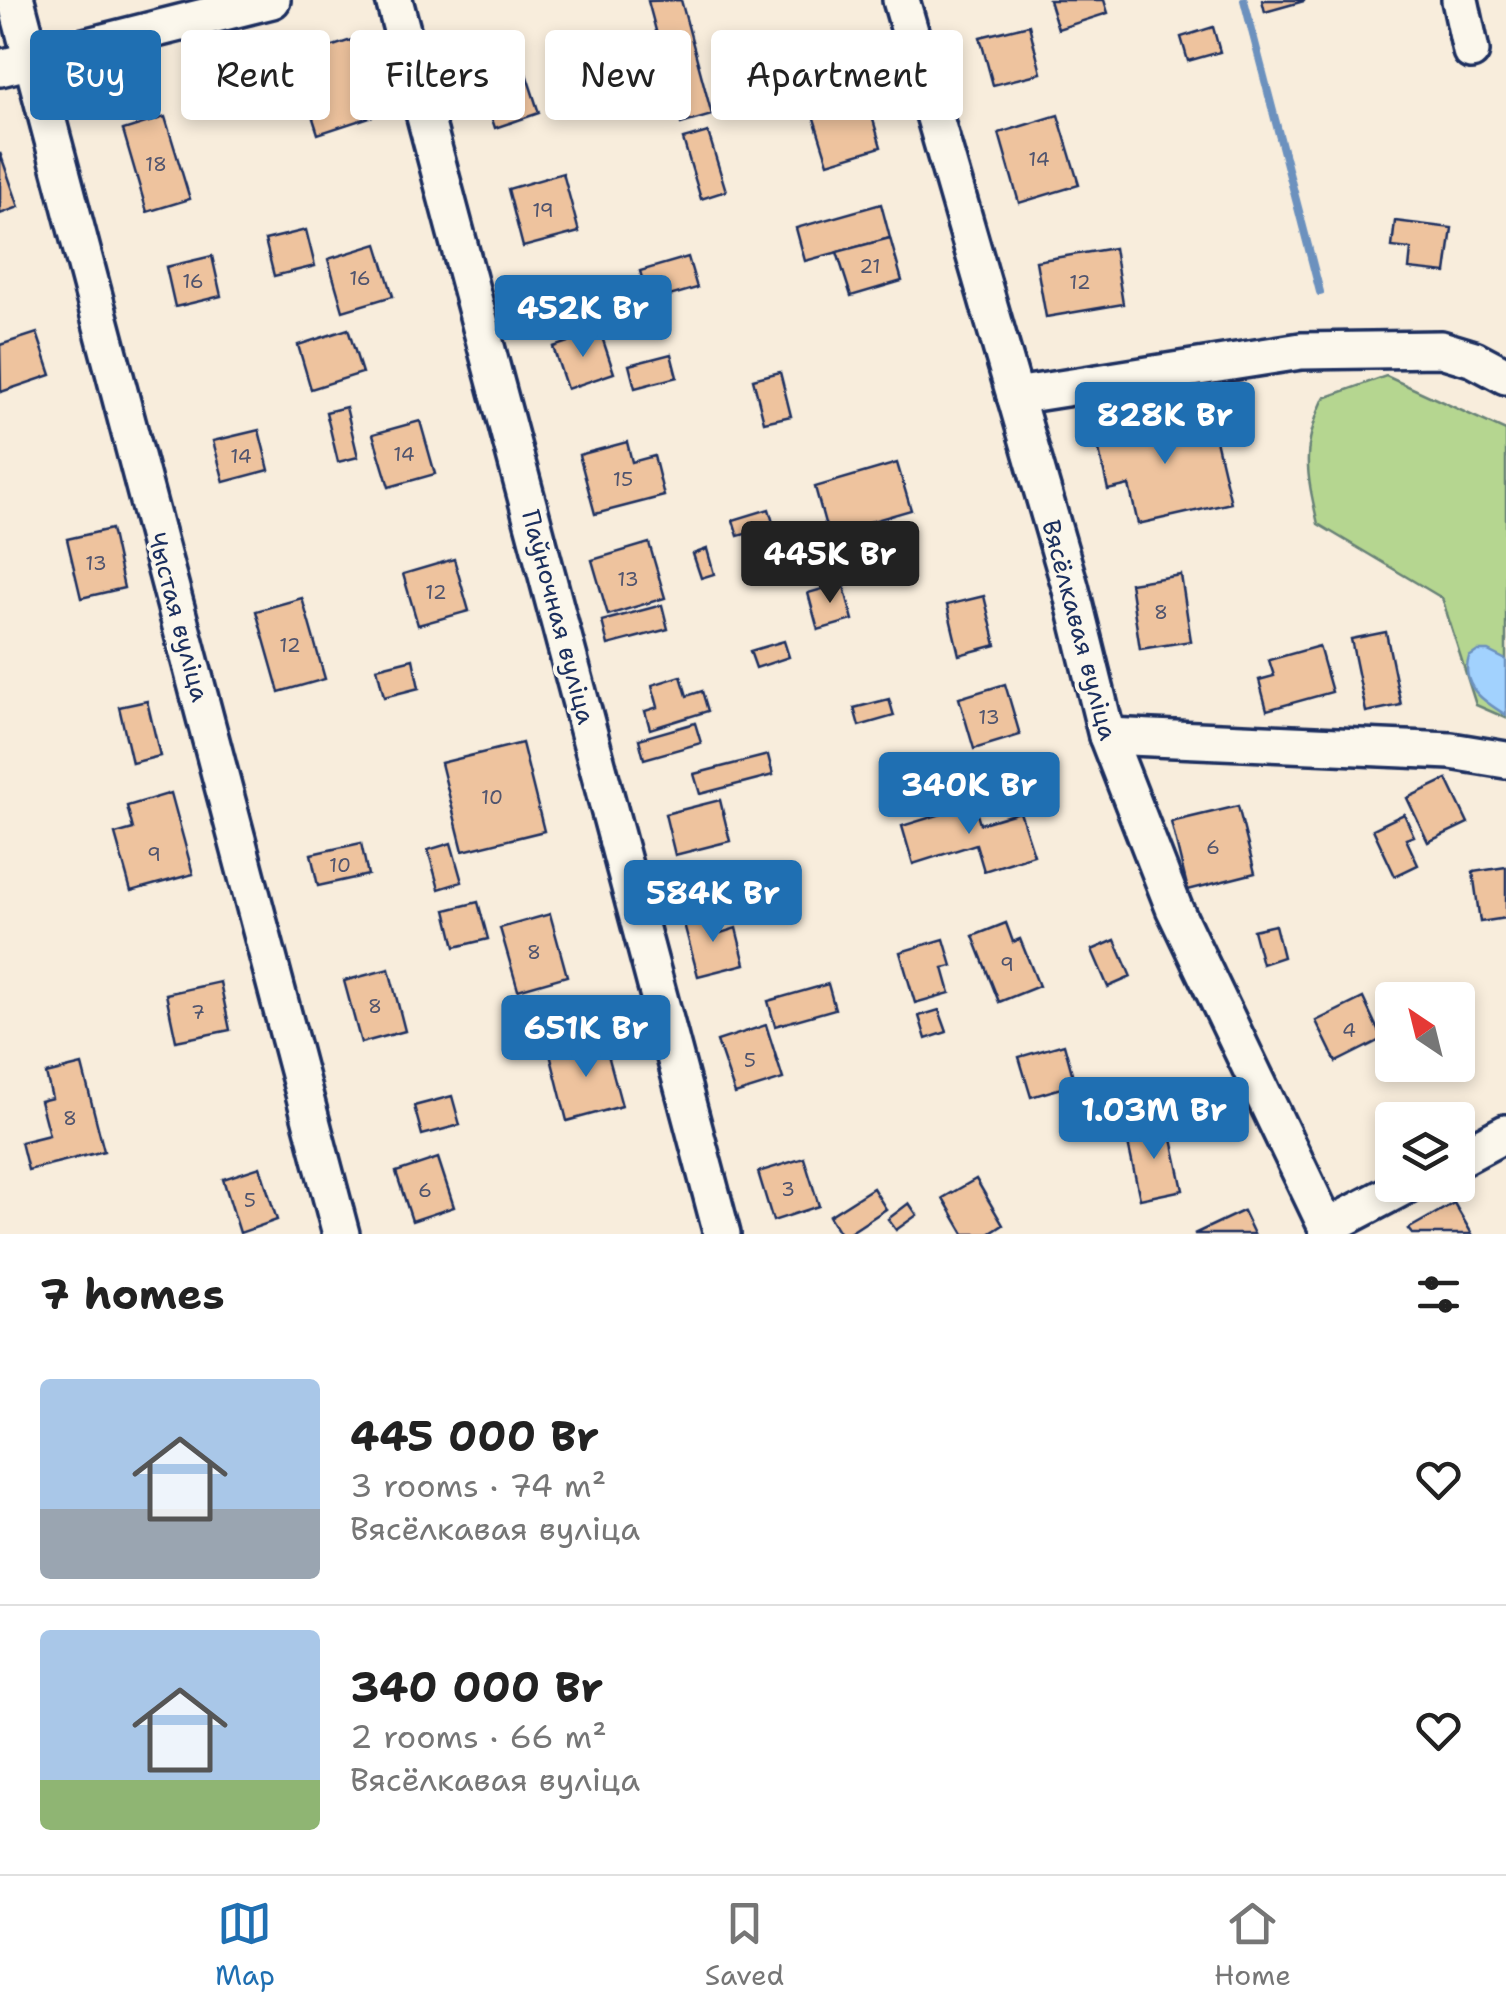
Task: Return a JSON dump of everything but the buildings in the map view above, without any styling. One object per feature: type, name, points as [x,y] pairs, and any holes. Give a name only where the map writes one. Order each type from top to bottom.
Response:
[{"type":"street","name":"Чыстая вуліца","points":[[16,0],[16,64],[341,1234]]},
{"type":"street","points":[[16,64],[272,0]]},
{"type":"street","name":"Паўночная вуліца","points":[[394,0],[722,1234]]},
{"type":"street","name":"Вясёлкавая вуліца","points":[[900,0],[1070,586],[1107,736],[1174,908],[1329,1230]]},
{"type":"street","points":[[1460,0],[1472,51]]},
{"type":"street","points":[[1015,396],[1318,350],[1441,348],[1506,376]]},
{"type":"street","points":[[1107,736],[1452,752],[1506,760]]},
{"type":"street","points":[[1475,1149],[1506,1133]]},
{"type":"street","points":[[1329,1230],[1378,1202]]},
{"type":"green space","points":[[1386,376],[1506,431],[1506,718],[1476,705],[1442,598],[1318,524],[1308,460],[1312,431],[1324,398]]},
{"type":"water","points":[[1478,651],[1488,651],[1506,660],[1506,715],[1482,698],[1471,684],[1469,657]]},
{"type":"waterway","points":[[1244,0],[1320,292]]}]
